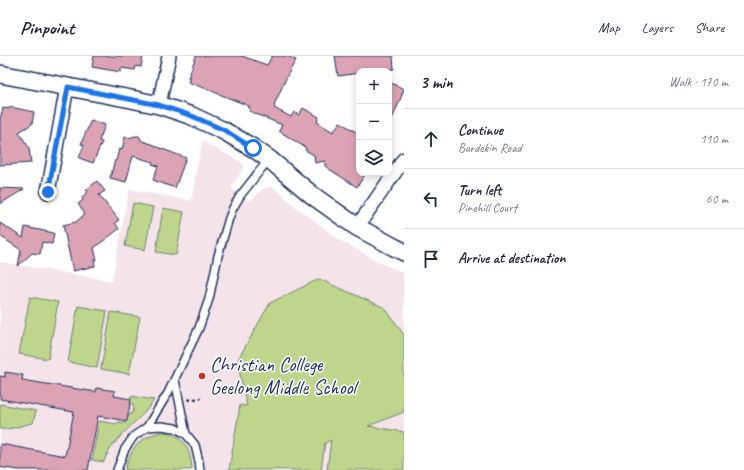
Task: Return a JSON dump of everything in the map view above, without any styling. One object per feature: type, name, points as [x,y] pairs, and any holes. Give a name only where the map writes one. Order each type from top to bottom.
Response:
[{"type":"street","points":[[159,105],[169,56]]},
{"type":"street","points":[[0,74],[159,105],[192,116],[224,130],[269,159],[312,195],[357,227],[404,252]]},
{"type":"street","points":[[48,192],[68,87]]},
{"type":"street","points":[[357,227],[404,159]]},
{"type":"lane","points":[[117,470],[125,449],[134,436],[147,427],[175,380],[199,328],[209,299],[218,256],[233,208],[240,196],[269,159]]},
{"type":"lane","points":[[175,380],[186,434]]},
{"type":"lane","points":[[147,427],[161,426],[175,428],[186,434],[195,445],[200,470]]},
{"type":"path","points":[[185,400],[201,398]]},
{"type":"shaded area","name":"Christian College Geelong Middle School","points":[[202,141],[244,164],[243,169],[231,188],[242,197],[250,201],[263,189],[273,187],[296,207],[341,241],[381,263],[404,273],[404,470],[0,470],[0,262],[112,281],[129,189],[191,201]]},
{"type":"green space","points":[[133,203],[153,207],[145,250],[125,246]]},
{"type":"green space","points":[[163,208],[184,212],[176,255],[156,252]]},
{"type":"green space","points":[[319,279],[385,308],[404,335],[404,412],[368,426],[404,432],[404,470],[327,470],[331,440],[325,443],[321,470],[229,470],[240,405],[247,406],[237,361],[270,303]]},
{"type":"green space","points":[[30,297],[58,302],[48,359],[19,354]]},
{"type":"green space","points":[[78,306],[107,311],[97,368],[68,362]]},
{"type":"green space","points":[[111,312],[140,317],[129,374],[101,369]]},
{"type":"green space","points":[[131,396],[154,400],[144,413],[114,444],[104,462],[92,460],[99,421],[116,424],[119,422],[126,423],[127,417],[133,412],[134,409],[130,401]]},
{"type":"green space","points":[[0,404],[36,411],[33,423],[0,429]]},
{"type":"green space","points":[[161,432],[175,435],[180,439],[188,449],[192,470],[125,470],[130,456],[137,445],[147,437]]},
{"type":"building","points":[[94,56],[143,56],[141,67],[136,66],[135,70],[121,68],[121,72],[92,67]]},
{"type":"building","points":[[196,56],[242,56],[267,65],[272,56],[287,56],[296,60],[288,74],[274,108],[291,117],[294,112],[299,115],[303,108],[319,117],[317,122],[333,132],[340,122],[356,132],[356,176],[364,176],[357,187],[325,166],[325,161],[315,163],[314,155],[305,150],[306,148],[279,131],[282,125],[249,111],[249,106],[188,82],[190,78],[188,78]]},
{"type":"building","points":[[335,56],[393,56],[394,69],[356,68],[356,73],[338,76]]},
{"type":"building","points":[[392,83],[404,89],[392,119]]},
{"type":"building","points":[[10,107],[34,112],[32,124],[19,132],[29,148],[31,163],[0,165],[0,119],[3,108],[9,109]]},
{"type":"building","points":[[91,120],[105,125],[99,141],[102,142],[93,163],[79,158],[84,145],[81,144]]},
{"type":"building","points":[[139,136],[142,141],[186,158],[175,188],[153,180],[158,166],[152,164],[153,162],[133,156],[126,182],[110,178],[119,149],[122,150],[125,137],[128,138]]},
{"type":"building","points":[[97,181],[105,191],[99,195],[119,220],[115,223],[119,229],[94,248],[97,260],[94,260],[95,266],[73,271],[63,225],[76,222],[85,214],[78,204],[83,200],[82,197],[88,192],[86,190]]},
{"type":"building","points":[[0,188],[24,189],[0,204]]},
{"type":"building","points":[[0,223],[23,238],[25,227],[54,233],[52,244],[42,242],[40,254],[32,253],[18,266],[21,250],[0,236]]},
{"type":"building","points":[[5,372],[23,375],[22,380],[96,392],[96,388],[115,391],[114,396],[131,399],[127,421],[98,416],[88,470],[18,470],[0,467],[0,444],[65,456],[74,412],[0,399],[0,376],[5,377]]},
{"type":"place","name":"Christian College Geelong Middle School","points":[[202,376]]},
{"type":"route","points":[[48,192],[68,87],[159,105],[192,116],[224,130],[253,148]]}]
